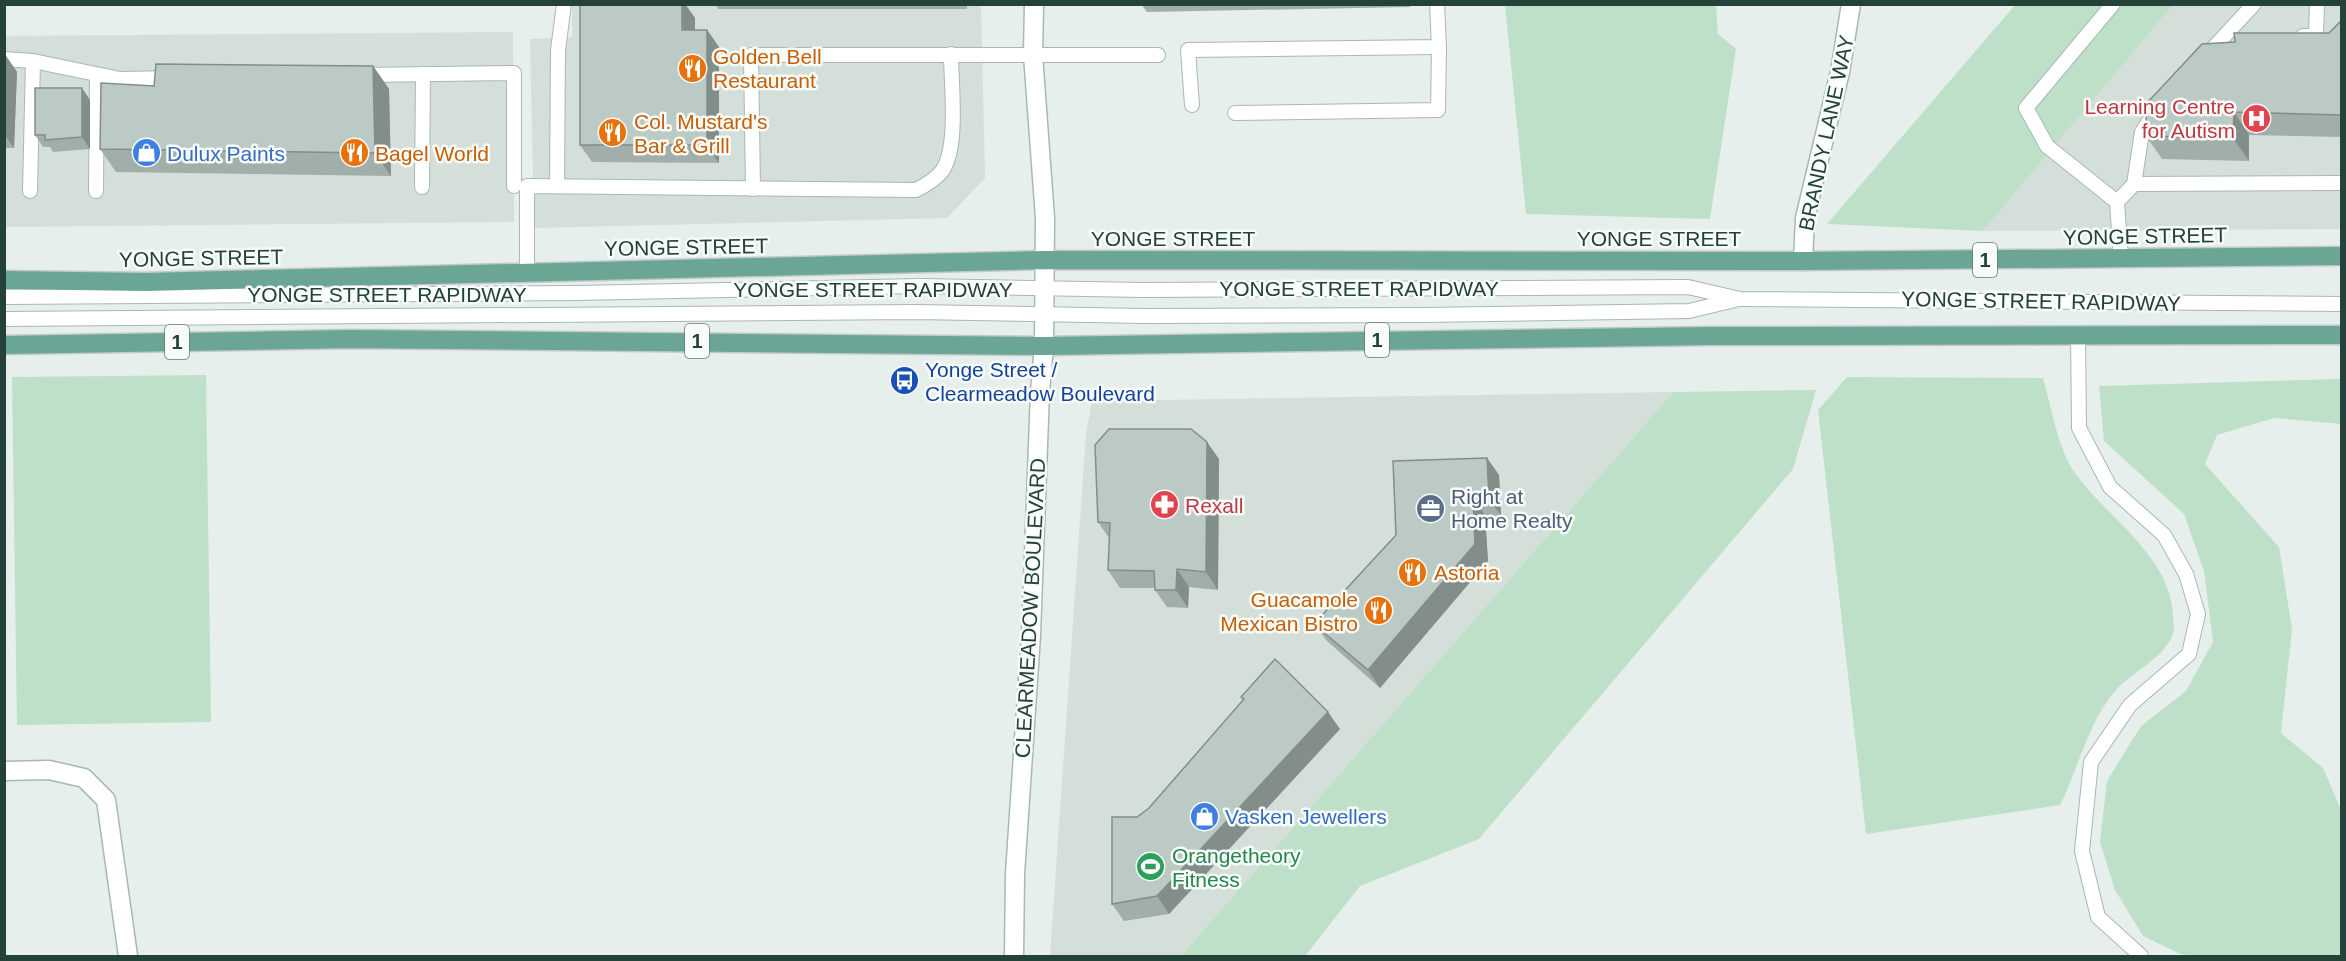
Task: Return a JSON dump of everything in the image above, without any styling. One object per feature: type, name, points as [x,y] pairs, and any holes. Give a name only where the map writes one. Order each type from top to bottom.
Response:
[{"type":"main road","name":"YONGE STREET","points":[[4,280],[146,282],[1044,261],[1803,261],[2342,256]]},
{"type":"main road","name":"1","points":[[4,345],[351,339],[1044,346],[1710,336],[2342,335]]},
{"type":"street","name":"CLEARMEADOW BOULEVARD","points":[[1014,957],[1015,874],[1031,635],[1040,391],[1044,346],[1045,218],[1033,56],[1034,4]]},
{"type":"street","name":"BRANDY LANE WAY","points":[[1803,261],[1805,218],[1840,72],[1851,4]]},
{"type":"street","points":[[4,771],[49,770],[84,778],[106,800],[128,957]]},
{"type":"lane","points":[[557,186],[558,50],[564,4]]},
{"type":"lane","points":[[1235,113],[1438,110],[1437,4]]},
{"type":"lane","points":[[2113,4],[2026,108],[2047,146],[2117,202],[2121,259]]},
{"type":"lane","points":[[2194,70],[2254,4]]},
{"type":"lane","points":[[2294,36],[2316,36],[2317,4]]},
{"type":"lane","points":[[2226,34],[2249,35]]},
{"type":"lane","points":[[1192,105],[1188,50],[1439,47]]},
{"type":"lane","points":[[527,274],[527,186],[916,190],[929,184],[943,170],[951,148],[951,54]]},
{"type":"lane","points":[[753,189],[751,55],[1158,55]]},
{"type":"lane","points":[[4,59],[33,61],[120,79],[190,78]]},
{"type":"lane","points":[[30,191],[33,61]]},
{"type":"lane","points":[[353,75],[514,73],[514,186]]},
{"type":"lane","points":[[422,187],[423,74]]},
{"type":"lane","points":[[96,191],[97,75]]},
{"type":"lane","points":[[2117,202],[2134,184],[2142,132],[2162,105]]},
{"type":"lane","points":[[2134,184],[2342,183]]},
{"type":"lane","name":"YONGE STREET RAPIDWAY","points":[[4,297],[577,292],[920,286],[1044,288],[1688,287],[1740,299],[2342,304]]},
{"type":"lane","name":"YONGE STREET RAPIDWAY","points":[[4,319],[904,312],[1400,315],[1689,310],[1740,299]]},
{"type":"lane","points":[[2078,335],[2079,428],[2110,487],[2164,535],[2186,574],[2198,614],[2189,654],[2130,705],[2091,762],[2082,851],[2098,917],[2141,957]]},
{"type":"shaded area","points":[[572,5],[981,5],[985,178],[947,218],[534,228],[530,39],[572,37]]},
{"type":"shaded area","points":[[2173,5],[2341,5],[2341,229],[1983,231]]},
{"type":"shaded area","points":[[513,32],[514,222],[5,227],[4,36]]},
{"type":"shaded area","points":[[1673,392],[1181,956],[1050,956],[1086,433],[1092,401]]},
{"type":"green space","points":[[1505,5],[1716,5],[1718,34],[1736,49],[1710,219],[1526,214]]},
{"type":"green space","points":[[2015,5],[2173,5],[1983,231],[1827,224]]},
{"type":"green space","points":[[206,375],[211,722],[17,725],[12,377]]},
{"type":"green space","points":[[1847,377],[2043,378],[2052,414],[2069,463],[2088,490],[2150,556],[2161,575],[2170,594],[2173,634],[2162,651],[2122,684],[2105,704],[2090,732],[2060,805],[1866,834],[1818,410]]},
{"type":"green space","points":[[2341,379],[2341,424],[2274,418],[2217,435],[2205,464],[2279,547],[2292,629],[2281,733],[2323,768],[2341,810],[2341,956],[2194,956],[2180,954],[2143,936],[2115,890],[2100,842],[2107,781],[2141,726],[2186,691],[2213,642],[2204,571],[2184,514],[2104,441],[2099,386]]},
{"type":"green space","points":[[1816,390],[1793,469],[1479,839],[1360,886],[1305,956],[1181,956],[1673,392]]},
{"type":"building","points":[[580,4],[682,4],[682,30],[707,30],[707,145],[580,145]]},
{"type":"building","points":[[2342,20],[2342,115],[2234,112],[2233,138],[2146,136],[2146,104],[2202,44],[2235,42],[2234,33],[2329,33]]},
{"type":"building","points":[[156,64],[373,66],[375,153],[100,149],[101,83],[154,86]]},
{"type":"building","points":[[35,88],[82,88],[82,137],[45,140],[45,135],[35,135]]},
{"type":"building","points":[[1109,429],[1191,429],[1207,442],[1206,572],[1177,569],[1176,590],[1155,590],[1154,571],[1108,570],[1110,523],[1098,522],[1095,445]]},
{"type":"building","points":[[1487,458],[1489,498],[1473,497],[1475,544],[1368,670],[1314,624],[1396,535],[1393,461]]},
{"type":"building","points":[[1275,659],[1328,712],[1157,896],[1112,904],[1112,817],[1137,817],[1149,808],[1244,699],[1241,697]]},
{"type":"place","name":"Golden Bell Restaurant","points":[[692,68]]},
{"type":"place","name":"Learning Centre for Autism","points":[[2256,118]]},
{"type":"place","name":"Col. Mustard's Bar & Grill","points":[[613,133]]},
{"type":"place","name":"Dulux Paints","points":[[146,153]]},
{"type":"place","name":"Bagel World","points":[[354,153]]},
{"type":"place","name":"Yonge Street / Clearmeadow Boulevard","points":[[904,381]]},
{"type":"place","name":"Rexall","points":[[1164,505]]},
{"type":"place","name":"Right at Home Realty","points":[[1430,508]]},
{"type":"place","name":"Astoria","points":[[1413,572]]},
{"type":"place","name":"Guacamole Mexican Bistro","points":[[1379,611]]},
{"type":"place","name":"Vasken Jewellers","points":[[1204,816]]},
{"type":"place","name":"Orangetheory Fitness","points":[[1151,867]]}]
